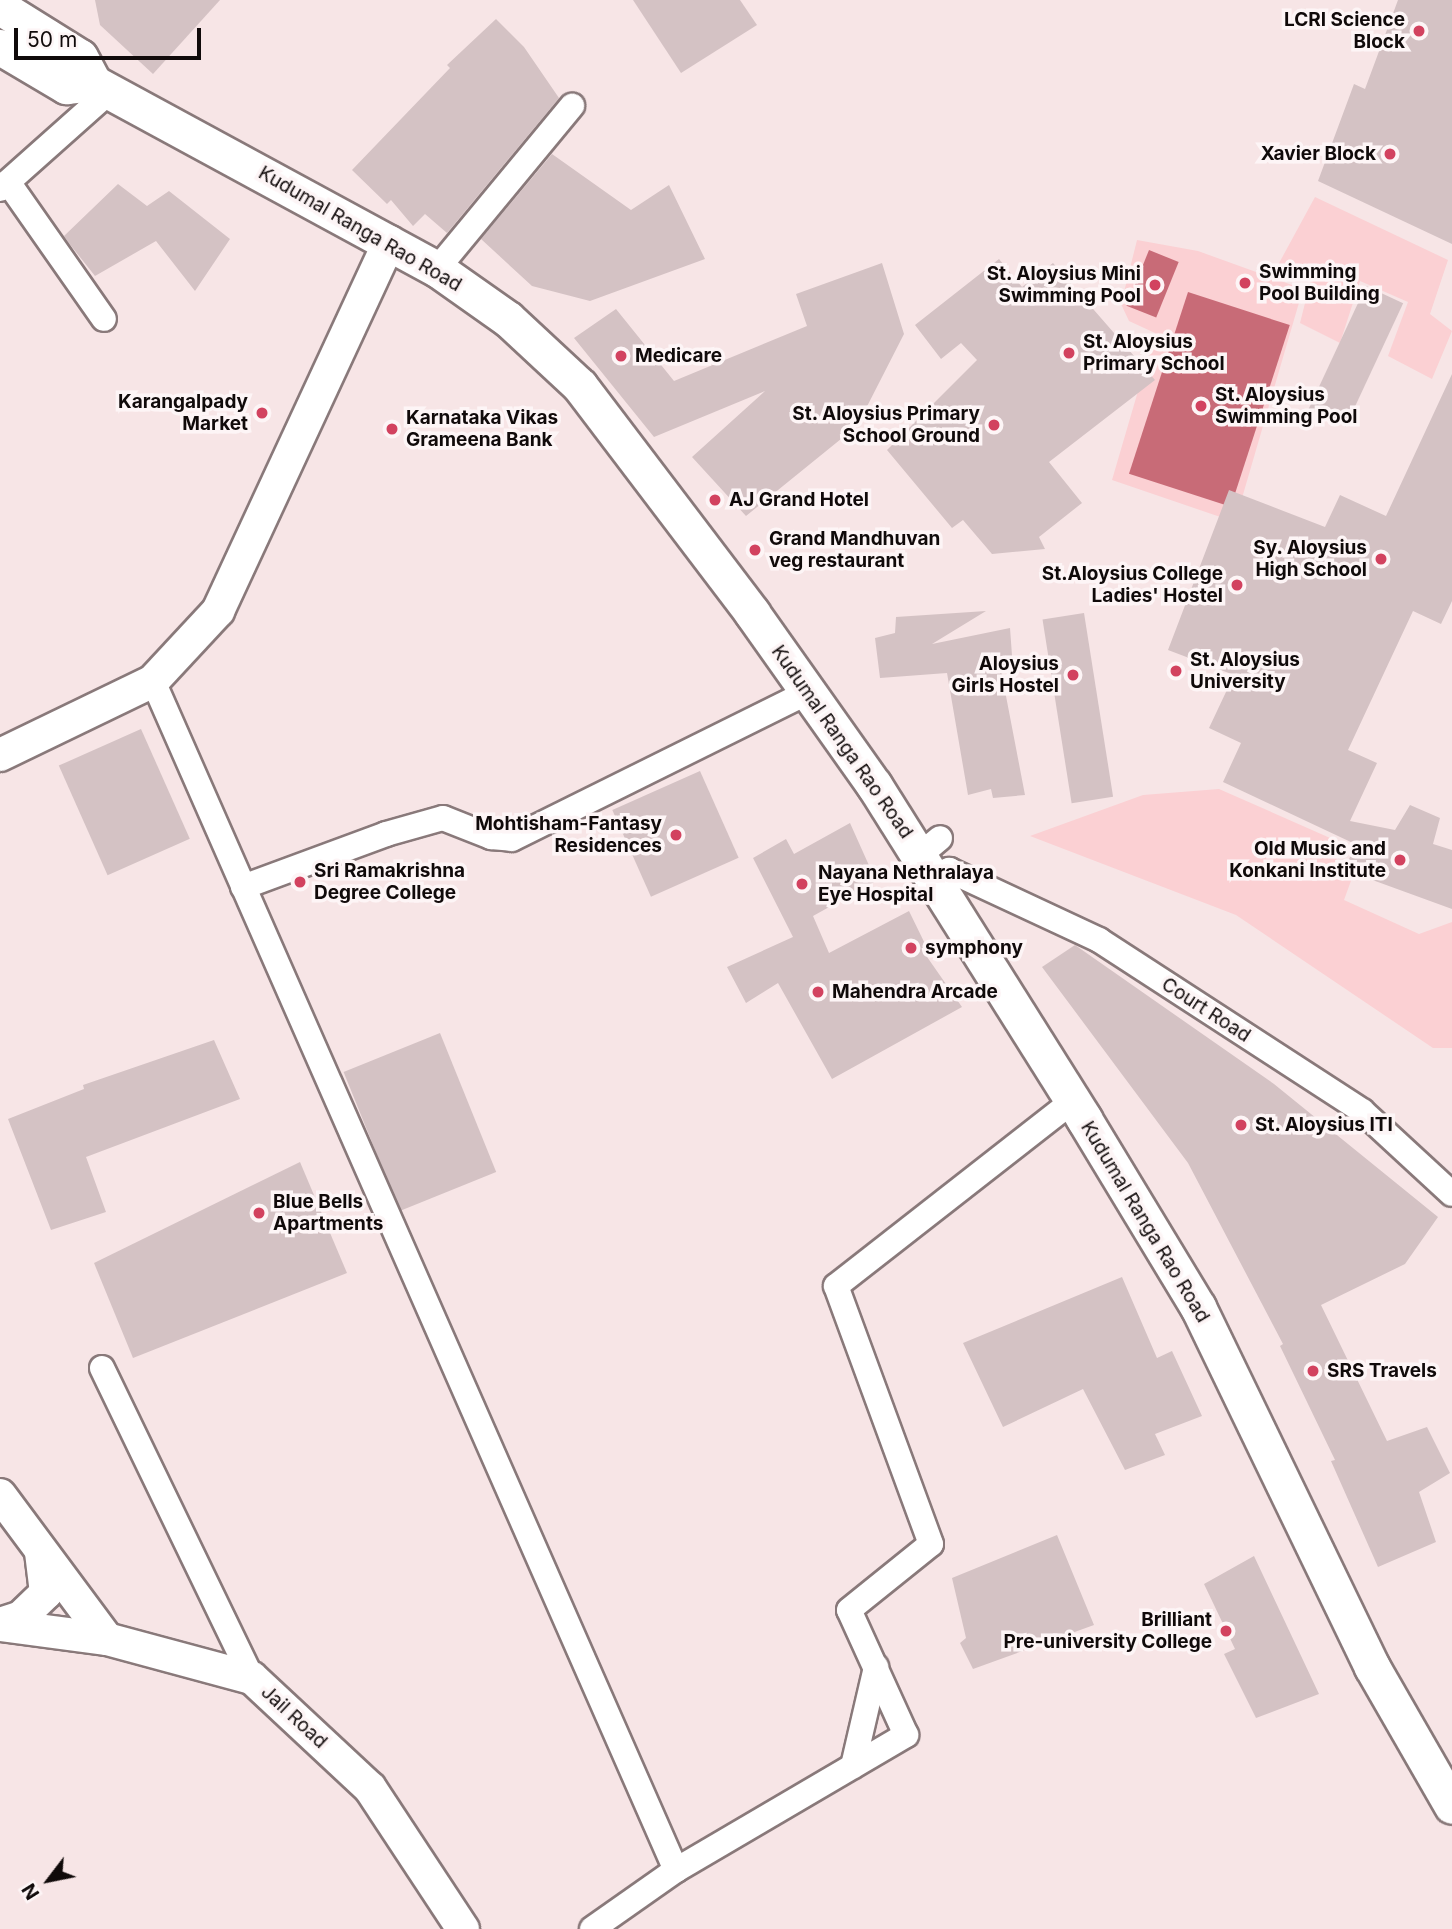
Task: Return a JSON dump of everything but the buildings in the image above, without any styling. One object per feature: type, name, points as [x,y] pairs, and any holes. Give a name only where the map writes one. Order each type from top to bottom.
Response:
[{"type":"main road","name":"Kudumal Ranga Rao Road","points":[[0,7],[23,33],[80,57],[90,87],[437,269],[509,319],[580,386],[932,857],[1073,1101],[1198,1307],[1372,1667],[1452,1806]]},
{"type":"street","points":[[90,87],[4,186],[104,319]]},
{"type":"street","points":[[437,269],[572,106]]},
{"type":"street","points":[[0,755],[153,681],[218,611],[389,242]]},
{"type":"street","points":[[153,681],[676,1870]]},
{"type":"street","points":[[243,887],[386,834],[443,818],[491,837],[512,839],[808,692]]},
{"type":"street","name":"Court Road","points":[[932,857],[949,870],[1099,940],[1362,1111],[1452,1194]]},
{"type":"street","points":[[592,1929],[676,1870],[906,1735],[849,1610],[931,1544],[836,1286],[1073,1101]]},
{"type":"street","points":[[102,1368],[252,1678]]},
{"type":"street","points":[[0,1495],[107,1639]]},
{"type":"street","points":[[0,1625],[21,1617],[46,1593],[40,1547]]},
{"type":"street","name":"Jail Road","points":[[0,1625],[107,1639],[252,1678],[370,1788],[463,1929]]},
{"type":"street","points":[[853,1766],[876,1667]]},
{"type":"shaded area","points":[[1315,197],[1448,260],[1430,314],[1452,331],[1432,379],[1388,356],[1408,302],[1360,281],[1340,343],[1300,323],[1313,271],[1278,265]]},
{"type":"shaded area","name":"St. Aloysius Swimming Pool","points":[[1137,240],[1198,251],[1303,289],[1235,522],[1112,480],[1155,333],[1129,321],[1121,304]]},
{"type":"shaded area","name":"St. Aloysius Mini Swimming Pool","points":[[1149,250],[1179,262],[1156,318],[1127,306]]},
{"type":"shaded area","name":"St. Aloysius Swimming Pool","points":[[1188,292],[1290,325],[1231,507],[1129,474]]},
{"type":"shaded area","points":[[1219,789],[1346,845],[1336,860],[1352,878],[1344,900],[1419,934],[1452,922],[1452,1048],[1433,1048],[1236,915],[1030,836],[1143,795]]},
{"type":"place","name":"LCRI Science Block","points":[[1419,31]]},
{"type":"place","name":"Xavier Block","points":[[1390,154]]},
{"type":"place","name":"Swimming Pool Building","points":[[1245,283]]},
{"type":"place","name":"St. Aloysius Mini Swimming Pool","points":[[1155,285]]},
{"type":"place","name":"St. Aloysius Primary School","points":[[1069,353]]},
{"type":"place","name":"Medicare","points":[[621,356]]},
{"type":"place","name":"St. Aloysius Swimming Pool","points":[[1201,406]]},
{"type":"place","name":"Karangalpady Market","points":[[262,413]]},
{"type":"place","name":"St. Aloysius Primary School Ground","points":[[994,425]]},
{"type":"place","name":"Karnataka Vikas Grameena Bank","points":[[392,429]]},
{"type":"place","name":"AJ Grand Hotel","points":[[715,500]]},
{"type":"place","name":"Grand Mandhuvan veg restaurant","points":[[755,550]]},
{"type":"place","name":"Sy. Aloysius High School","points":[[1381,559]]},
{"type":"place","name":"St.Aloysius College Ladies' Hostel","points":[[1237,585]]},
{"type":"place","name":"St. Aloysius University","points":[[1176,671]]},
{"type":"place","name":"Aloysius Girls Hostel","points":[[1073,675]]},
{"type":"place","name":"Mohtisham-Fantasy Residences","points":[[676,835]]},
{"type":"place","name":"Old Music and Konkani Institute","points":[[1400,860]]},
{"type":"place","name":"Sri Ramakrishna Degree College","points":[[300,882]]},
{"type":"place","name":"Nayana Nethralaya Eye Hospital","points":[[802,884]]},
{"type":"place","name":"symphony","points":[[911,948]]},
{"type":"place","name":"Mahendra Arcade","points":[[818,992]]},
{"type":"place","name":"St. Aloysius ITI","points":[[1241,1125]]},
{"type":"place","name":"Blue Bells Apartments","points":[[259,1213]]},
{"type":"place","name":"SRS Travels","points":[[1313,1371]]},
{"type":"place","name":"Brilliant Pre-university College","points":[[1226,1631]]}]
